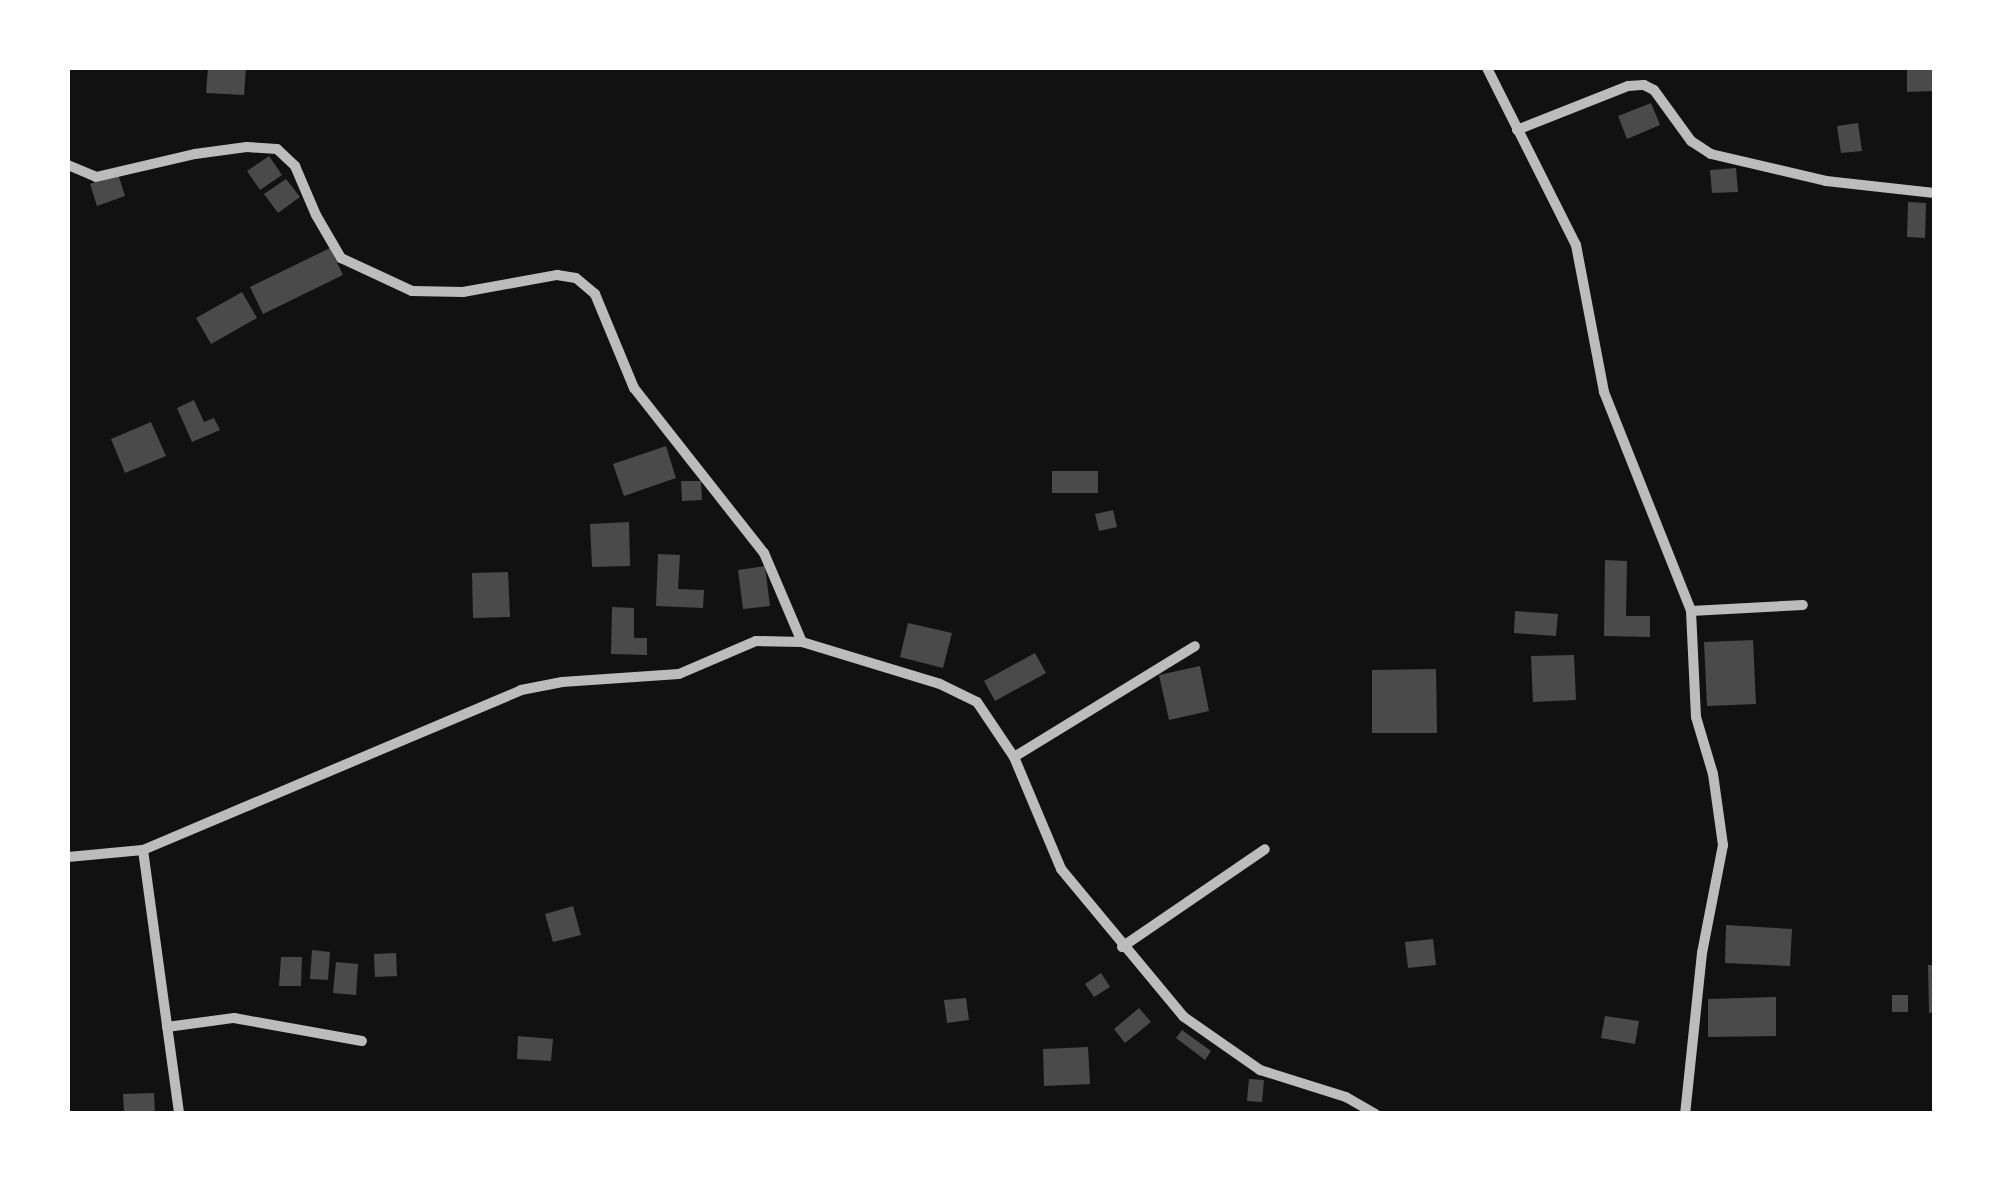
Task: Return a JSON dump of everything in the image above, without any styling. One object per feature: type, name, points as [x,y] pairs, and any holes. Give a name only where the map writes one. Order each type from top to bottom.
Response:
[{"type":"street","points":[[1486,68],[1576,246],[1604,392],[1691,611],[1696,716],[1713,774],[1723,845],[1702,953],[1685,1114]]},
{"type":"street","points":[[1517,130],[1628,86],[1644,85],[1654,90],[1691,141],[1712,154],[1826,182],[1934,193]]},
{"type":"street","points":[[68,165],[96,176],[194,154],[247,147],[277,149],[295,166],[316,215],[341,258],[412,291],[463,292],[557,274],[576,278],[596,294],[634,388],[764,553],[802,642]]},
{"type":"street","points":[[1691,611],[1803,606]]},
{"type":"street","points":[[68,857],[143,850],[521,690],[562,682],[679,674],[756,642],[802,642],[940,684],[976,702],[1014,756],[1061,869],[1184,1017],[1260,1070],[1346,1097],[1374,1114]]},
{"type":"street","points":[[1014,756],[1195,646]]},
{"type":"street","points":[[1122,947],[1265,849]]},
{"type":"street","points":[[143,850],[179,1114]]},
{"type":"street","points":[[167,1027],[234,1018],[362,1041]]},
{"type":"building","points":[[208,68],[246,68],[244,95],[206,93]]},
{"type":"building","points":[[1907,68],[1934,68],[1934,91],[1907,92]]},
{"type":"building","points":[[1651,103],[1660,125],[1627,139],[1618,116]]},
{"type":"building","points":[[1858,123],[1862,151],[1841,153],[1837,126]]},
{"type":"building","points":[[269,156],[282,175],[260,190],[247,171]]},
{"type":"building","points":[[1736,168],[1738,192],[1712,193],[1710,170]]},
{"type":"building","points":[[118,174],[125,196],[97,206],[90,184]]},
{"type":"building","points":[[286,179],[300,197],[278,213],[264,194]]},
{"type":"building","points":[[1908,202],[1926,203],[1925,238],[1907,237]]},
{"type":"building","points":[[330,248],[343,275],[263,314],[250,287]]},
{"type":"building","points":[[242,292],[257,318],[211,344],[196,318]]},
{"type":"building","points":[[194,400],[204,422],[214,418],[220,430],[192,442],[177,408]]},
{"type":"building","points":[[151,422],[166,456],[125,473],[111,439]]},
{"type":"building","points":[[666,446],[676,478],[624,496],[613,464]]},
{"type":"building","points":[[1052,471],[1098,471],[1098,493],[1052,493]]},
{"type":"building","points":[[681,481],[701,481],[702,500],[682,501]]},
{"type":"building","points":[[1113,510],[1117,527],[1099,531],[1095,514]]},
{"type":"building","points":[[629,522],[630,566],[592,567],[590,524]]},
{"type":"building","points":[[658,554],[680,555],[678,589],[704,590],[703,608],[656,606]]},
{"type":"building","points":[[1605,560],[1627,561],[1626,616],[1650,616],[1650,637],[1604,636]]},
{"type":"building","points":[[765,566],[770,606],[743,609],[738,570]]},
{"type":"building","points":[[508,572],[510,617],[473,618],[472,573]]},
{"type":"building","points":[[612,607],[634,608],[634,638],[647,638],[647,655],[611,654]]},
{"type":"building","points":[[1515,611],[1558,614],[1556,636],[1514,633]]},
{"type":"building","points":[[908,623],[952,633],[943,668],[900,657]]},
{"type":"building","points":[[1753,640],[1756,704],[1707,706],[1704,642]]},
{"type":"building","points":[[1035,653],[1046,673],[995,701],[984,681]]},
{"type":"building","points":[[1574,655],[1576,700],[1533,702],[1531,656]]},
{"type":"building","points":[[1200,666],[1209,711],[1169,720],[1159,675]]},
{"type":"building","points":[[1436,669],[1437,733],[1372,733],[1372,670]]},
{"type":"building","points":[[573,906],[581,935],[553,942],[545,914]]},
{"type":"building","points":[[1726,925],[1792,929],[1790,966],[1725,963]]},
{"type":"building","points":[[1433,939],[1436,965],[1408,968],[1405,942]]},
{"type":"building","points":[[312,950],[330,952],[328,980],[310,979]]},
{"type":"building","points":[[396,953],[397,976],[375,977],[374,954]]},
{"type":"building","points":[[281,957],[302,957],[301,986],[279,986]]},
{"type":"building","points":[[336,962],[358,964],[356,995],[333,993]]},
{"type":"building","points":[[1928,965],[1934,965],[1934,1012],[1929,1013]]},
{"type":"building","points":[[1101,973],[1110,987],[1094,997],[1085,984]]},
{"type":"building","points":[[1892,995],[1908,995],[1908,1012],[1892,1012]]},
{"type":"building","points":[[1776,997],[1776,1036],[1708,1037],[1708,999]]},
{"type":"building","points":[[966,998],[969,1020],[947,1023],[944,1000]]},
{"type":"building","points":[[1139,1008],[1151,1022],[1125,1043],[1114,1029]]},
{"type":"building","points":[[1605,1016],[1639,1021],[1635,1044],[1601,1038]]},
{"type":"building","points":[[1182,1030],[1211,1051],[1205,1060],[1176,1038]]},
{"type":"building","points":[[518,1036],[553,1039],[551,1061],[517,1059]]},
{"type":"building","points":[[1088,1047],[1090,1084],[1044,1086],[1043,1049]]},
{"type":"building","points":[[1249,1079],[1264,1080],[1262,1102],[1247,1101]]},
{"type":"building","points":[[154,1093],[155,1114],[124,1114],[123,1094]]}]
